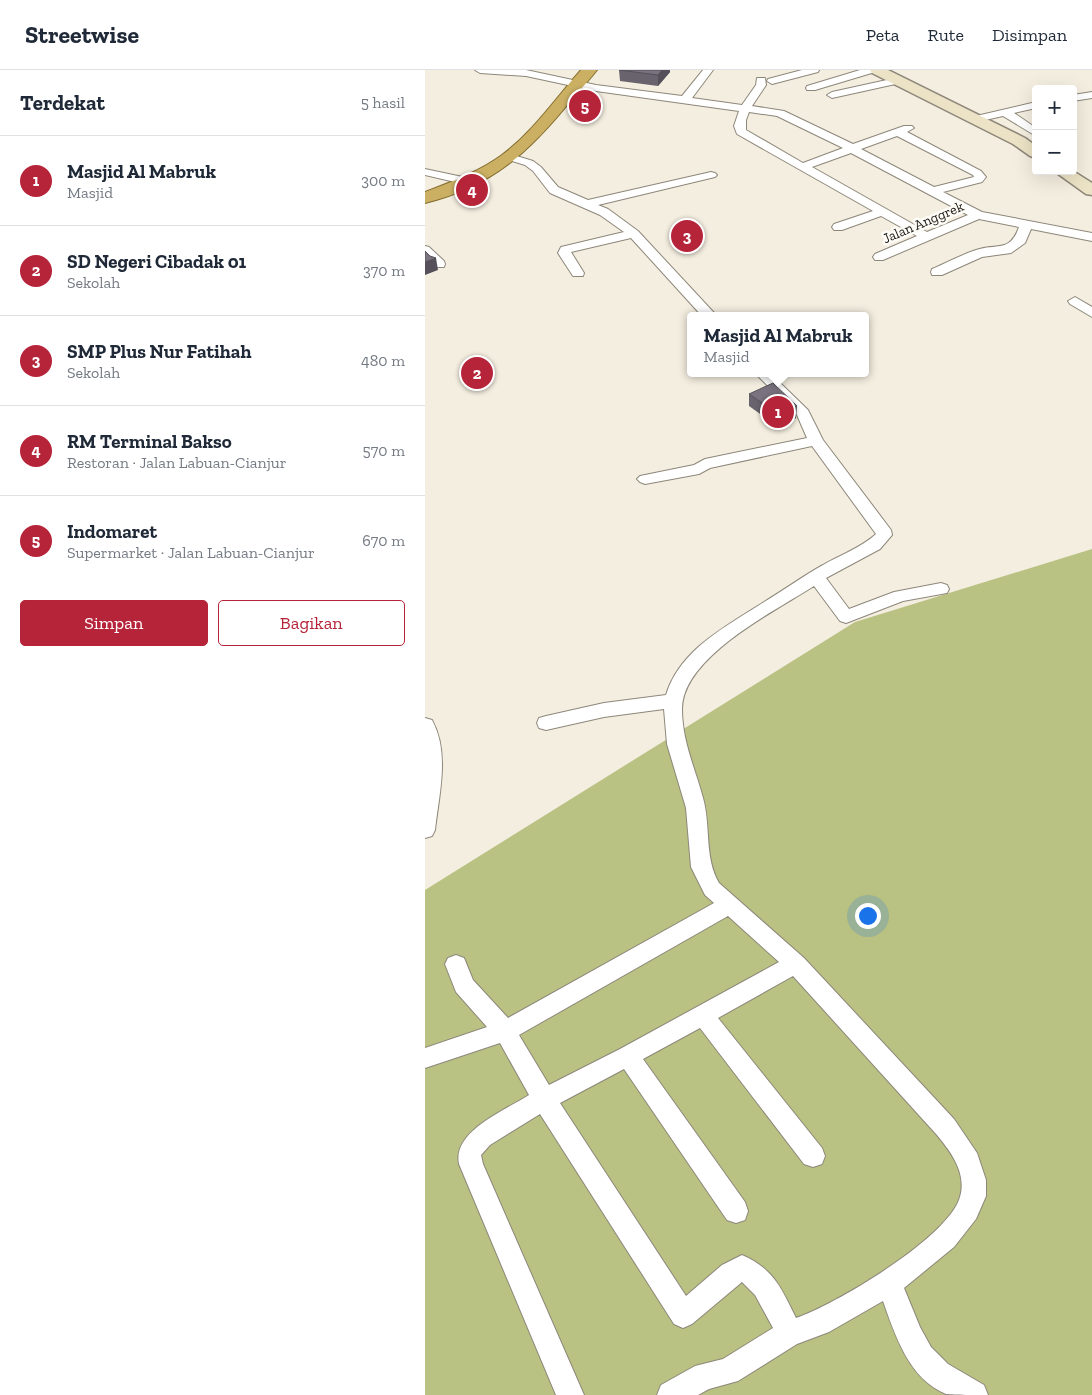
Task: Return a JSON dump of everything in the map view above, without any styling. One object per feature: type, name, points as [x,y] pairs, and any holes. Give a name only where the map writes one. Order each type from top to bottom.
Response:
[{"type":"highway","points":[[425,198],[467,181],[510,157],[533,134],[589,70]]},
{"type":"main road","points":[[877,70],[1019,141],[1032,150]]},
{"type":"main road","points":[[1068,175],[1092,190]]},
{"type":"street","points":[[480,70],[527,73],[574,87],[655,100],[667,95],[684,101],[745,107],[780,113],[978,215],[1092,237]]},
{"type":"street","points":[[684,101],[708,70]]},
{"type":"street","points":[[814,70],[766,80],[745,107],[739,128],[741,132],[927,238]]},
{"type":"street","points":[[811,88],[871,70]]},
{"type":"street","points":[[832,95],[896,81]]},
{"type":"street","points":[[1077,97],[1092,95]]},
{"type":"street","points":[[976,119],[1032,106]]},
{"type":"street","points":[[1005,112],[1032,130]]},
{"type":"street","points":[[802,166],[903,130],[977,173],[980,177],[978,180],[933,191]]},
{"type":"street","points":[[510,157],[537,169],[554,190],[588,204],[614,218],[634,234],[706,312]]},
{"type":"street","points":[[425,172],[467,181]]},
{"type":"street","points":[[588,204],[711,175]]},
{"type":"street","points":[[838,227],[882,212]]},
{"type":"street","name":"Jalan Anggrek","points":[[879,257],[978,215]]},
{"type":"street","points":[[937,272],[979,254],[1007,250],[1021,240],[1025,224]]},
{"type":"street","points":[[578,272],[564,253],[565,250],[634,234]]},
{"type":"street","points":[[425,250],[439,264]]},
{"type":"street","points":[[1075,301],[1092,313]]},
{"type":"street","points":[[671,1395],[705,1376],[728,1371],[790,1334],[821,1324],[889,1283],[960,1224],[971,1205],[975,1181],[966,1156],[950,1133],[796,964],[712,889],[703,875],[699,862],[696,807],[678,748],[673,701],[678,686],[700,654],[716,641],[816,577],[874,545],[884,535],[883,530],[816,441],[803,413],[766,377]]},
{"type":"street","points":[[645,479],[699,469],[705,464],[816,441]]},
{"type":"street","points":[[816,577],[846,617],[900,596],[941,589]]},
{"type":"street","points":[[546,722],[604,710],[673,701]]},
{"type":"street","points":[[425,725],[433,749],[425,830]]},
{"type":"street","points":[[425,1058],[505,1031],[702,919],[731,906]]},
{"type":"street","points":[[456,964],[464,985],[505,1031],[544,1099],[683,1315],[731,1274],[743,1268],[750,1269],[759,1278],[790,1334]]},
{"type":"street","points":[[570,1395],[471,1164],[469,1155],[473,1145],[482,1137],[544,1099],[628,1056],[796,964]]},
{"type":"street","points":[[703,1014],[813,1156]]},
{"type":"street","points":[[628,1056],[736,1211]]},
{"type":"street","points":[[889,1283],[916,1348],[927,1363],[943,1378],[974,1395]]},
{"type":"green space","points":[[1092,549],[1092,1395],[425,1395],[425,890],[855,622]]},
{"type":"building","points":[[619,70],[662,70],[658,75]]},
{"type":"building","points":[[425,251],[430,256],[436,258],[425,262]]},
{"type":"building","points":[[773,383],[797,406],[778,414],[749,394]]},
{"type":"place","name":"Indomaret","points":[[585,106]]},
{"type":"place","name":"RM Terminal Bakso","points":[[472,190]]},
{"type":"place","name":"SMP Plus Nur Fatihah","points":[[687,236]]},
{"type":"place","name":"SD Negeri Cibadak 01","points":[[477,373]]},
{"type":"place","name":"Masjid Al Mabruk","points":[[778,412]]}]
